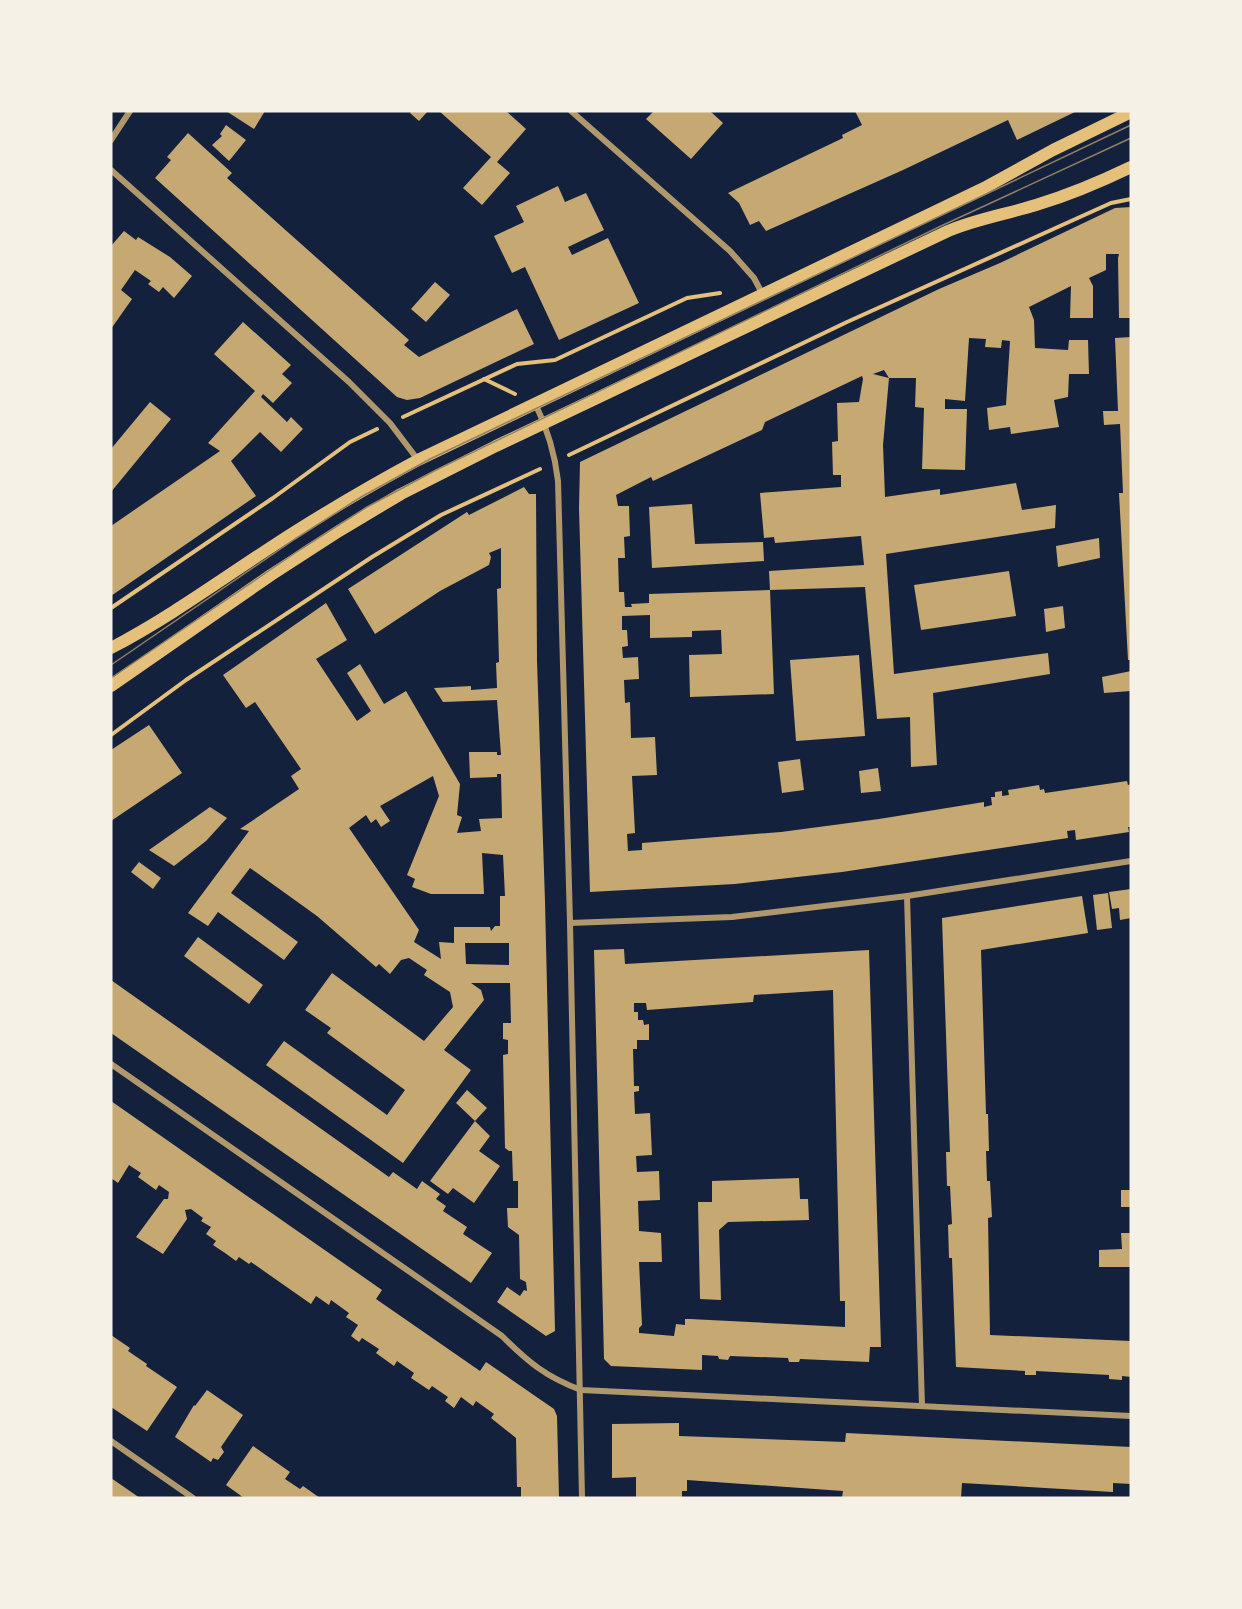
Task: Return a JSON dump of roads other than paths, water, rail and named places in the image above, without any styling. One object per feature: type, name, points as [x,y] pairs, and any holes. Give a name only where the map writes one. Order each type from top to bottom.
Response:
[{"type":"main road","points":[[111,648],[170,615],[295,531],[418,460],[984,188],[1053,150],[1131,112]]},
{"type":"main road","points":[[111,686],[339,531],[401,494],[544,423],[967,222],[1055,199],[1086,188],[1131,167]]},
{"type":"street","points":[[111,140],[130,111]]},
{"type":"street","points":[[572,111],[730,251],[754,278],[763,295]]},
{"type":"street","points":[[111,170],[349,382],[390,423],[418,460]]},
{"type":"street","points":[[535,403],[556,461],[558,493],[582,1498]]},
{"type":"street","points":[[570,923],[732,917],[907,896],[1131,861]]},
{"type":"street","points":[[907,896],[922,1406]]},
{"type":"street","points":[[111,1064],[502,1336],[531,1364],[562,1383],[581,1390],[1131,1416]]},
{"type":"street","points":[[111,1441],[194,1498]]},
{"type":"tram line","points":[[111,665],[295,539],[361,497],[430,459],[1131,125]]},
{"type":"tram line","points":[[111,678],[301,549],[367,507],[436,470],[941,226],[1131,138]]}]
